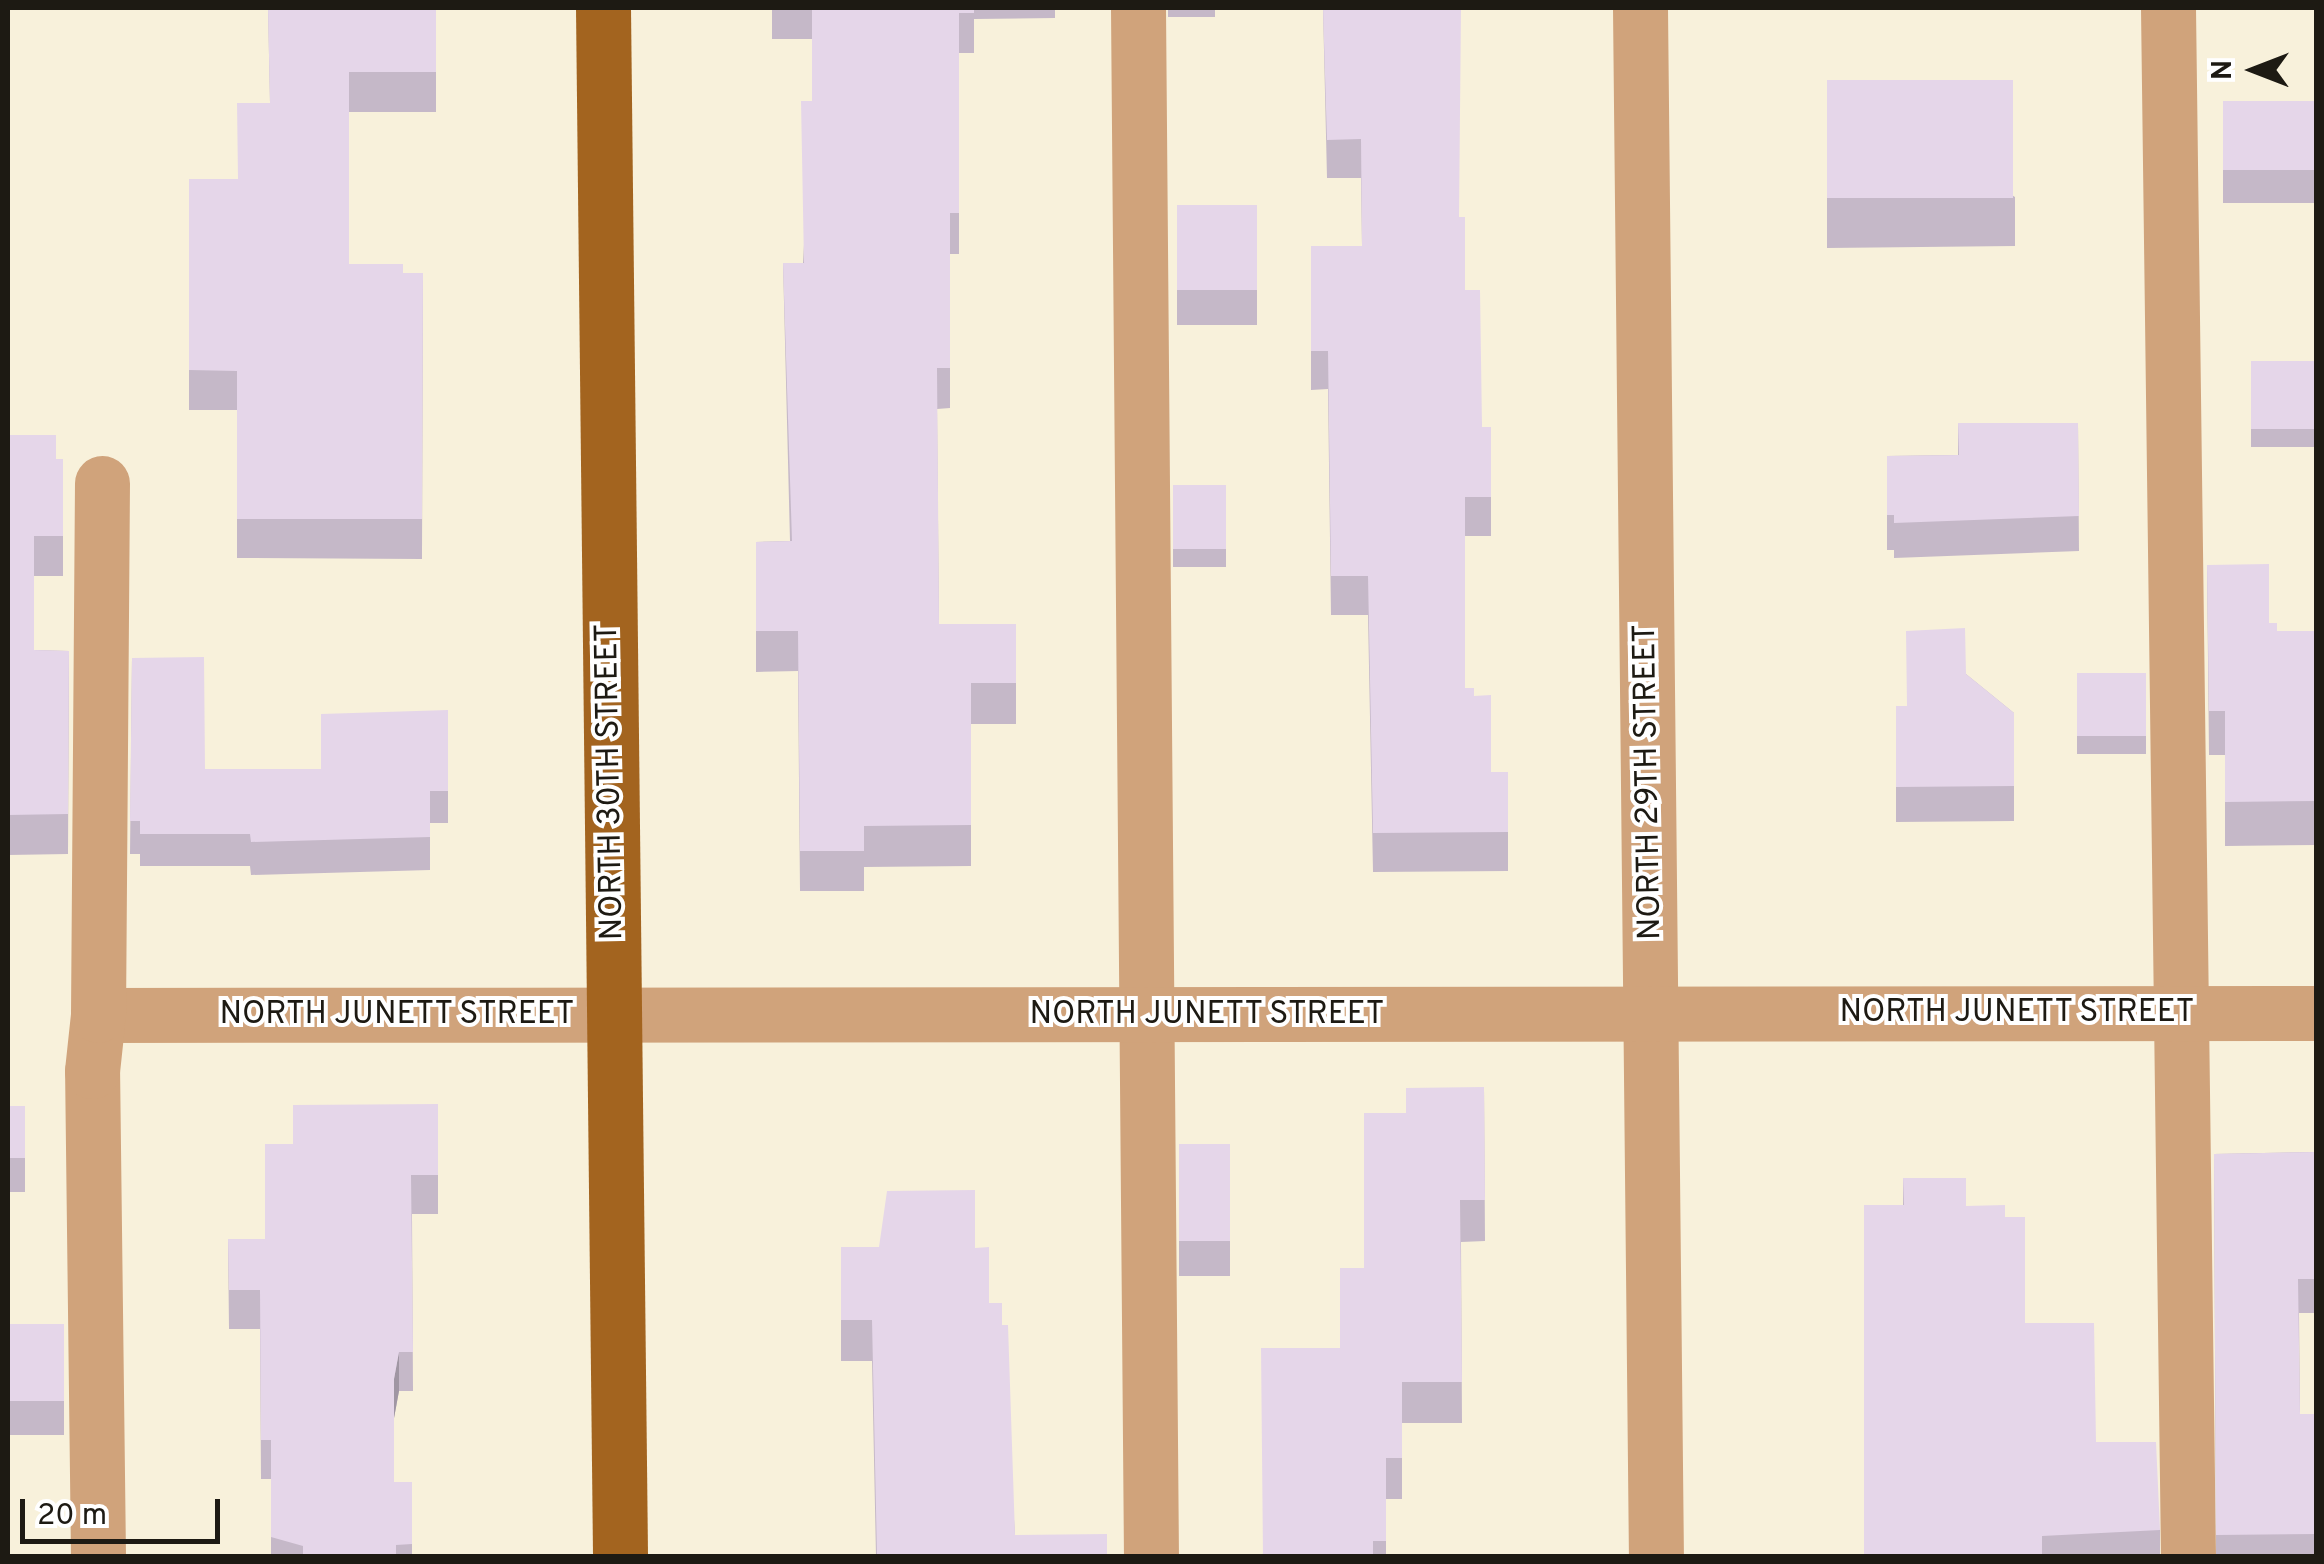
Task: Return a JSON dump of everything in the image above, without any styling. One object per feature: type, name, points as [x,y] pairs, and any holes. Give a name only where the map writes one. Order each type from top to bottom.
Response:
[{"type":"main road","name":"NORTH 30TH STREET","points":[[603,8],[620,1556]]},
{"type":"street","points":[[1138,8],[1151,1556]]},
{"type":"street","name":"NORTH 29TH STREET","points":[[1640,8],[1656,1556]]},
{"type":"street","points":[[2168,8],[2184,1012],[2188,1556]]},
{"type":"street","points":[[98,1556],[92,1071],[98,1015],[102,484]]},
{"type":"street","name":"NORTH JUNETT STREET","points":[[98,1015],[2316,1013]]},
{"type":"building","points":[[268,8],[436,8],[436,72],[349,72],[349,264],[403,264],[403,273],[423,273],[422,519],[237,519],[237,371],[189,370],[189,179],[238,179],[237,103],[270,103]]},
{"type":"building","points":[[812,8],[974,8],[974,13],[959,13],[959,213],[950,213],[950,368],[937,368],[939,624],[1016,624],[1016,683],[971,683],[971,825],[864,826],[864,851],[800,851],[798,631],[756,631],[756,542],[792,541],[783,263],[804,263],[801,101],[812,101]]},
{"type":"building","points":[[1323,8],[1461,8],[1459,217],[1465,217],[1465,290],[1480,290],[1482,427],[1491,427],[1491,497],[1465,497],[1465,688],[1474,688],[1474,696],[1491,695],[1491,772],[1508,772],[1508,832],[1373,833],[1368,576],[1331,576],[1328,351],[1311,351],[1311,246],[1362,246],[1361,139],[1327,140]]},
{"type":"building","points":[[1827,80],[2013,80],[2013,198],[1827,198]]},
{"type":"building","points":[[2223,101],[2316,101],[2316,170],[2223,170]]},
{"type":"building","points":[[1177,205],[1257,205],[1257,290],[1177,290]]},
{"type":"building","points":[[2251,361],[2316,361],[2316,429],[2251,429]]},
{"type":"building","points":[[1958,423],[2078,423],[2079,516],[1894,523],[1894,515],[1887,515],[1887,456],[1959,455]]},
{"type":"building","points":[[8,435],[56,435],[56,459],[63,459],[63,536],[34,536],[34,650],[69,651],[68,814],[8,815]]},
{"type":"building","points":[[1173,485],[1226,485],[1226,549],[1173,549]]},
{"type":"building","points":[[2269,564],[2269,623],[2277,623],[2277,631],[2316,631],[2316,801],[2225,802],[2225,711],[2209,711],[2207,565]]},
{"type":"building","points":[[1965,628],[1966,674],[2014,713],[2014,786],[1896,787],[1896,706],[1907,706],[1906,631]]},
{"type":"building","points":[[204,657],[205,769],[321,769],[321,714],[448,710],[448,791],[430,791],[430,837],[251,842],[250,834],[140,834],[140,821],[130,821],[132,658]]},
{"type":"building","points":[[2077,673],[2146,673],[2146,736],[2077,736]]},
{"type":"building","points":[[1484,1087],[1485,1200],[1460,1200],[1462,1382],[1402,1382],[1402,1458],[1386,1458],[1386,1541],[1373,1541],[1373,1556],[1263,1556],[1261,1348],[1340,1348],[1340,1268],[1364,1268],[1364,1113],[1406,1113],[1406,1088]]},
{"type":"building","points":[[438,1104],[438,1175],[411,1175],[413,1352],[399,1352],[394,1379],[394,1482],[412,1482],[412,1544],[396,1545],[396,1556],[303,1556],[303,1546],[271,1537],[271,1440],[261,1440],[260,1290],[229,1290],[228,1239],[265,1239],[265,1144],[293,1144],[293,1105]]},
{"type":"building","points":[[8,1106],[25,1106],[25,1158],[8,1158]]},
{"type":"building","points":[[1179,1144],[1230,1144],[1230,1241],[1179,1241]]},
{"type":"building","points":[[2316,1152],[2316,1279],[2298,1279],[2300,1414],[2316,1414],[2316,1534],[2216,1535],[2214,1154]]},
{"type":"building","points":[[1903,1178],[1966,1178],[1966,1206],[2005,1205],[2005,1217],[2025,1217],[2025,1323],[2094,1323],[2096,1442],[2156,1442],[2160,1530],[2042,1536],[2042,1556],[1864,1556],[1864,1205],[1904,1205]]},
{"type":"building","points":[[975,1190],[975,1248],[989,1247],[989,1303],[1002,1303],[1002,1325],[1008,1325],[1015,1535],[1107,1534],[1107,1556],[877,1556],[872,1320],[841,1320],[841,1247],[879,1247],[887,1191]]},
{"type":"building","points":[[8,1324],[64,1324],[64,1401],[8,1401]]}]
